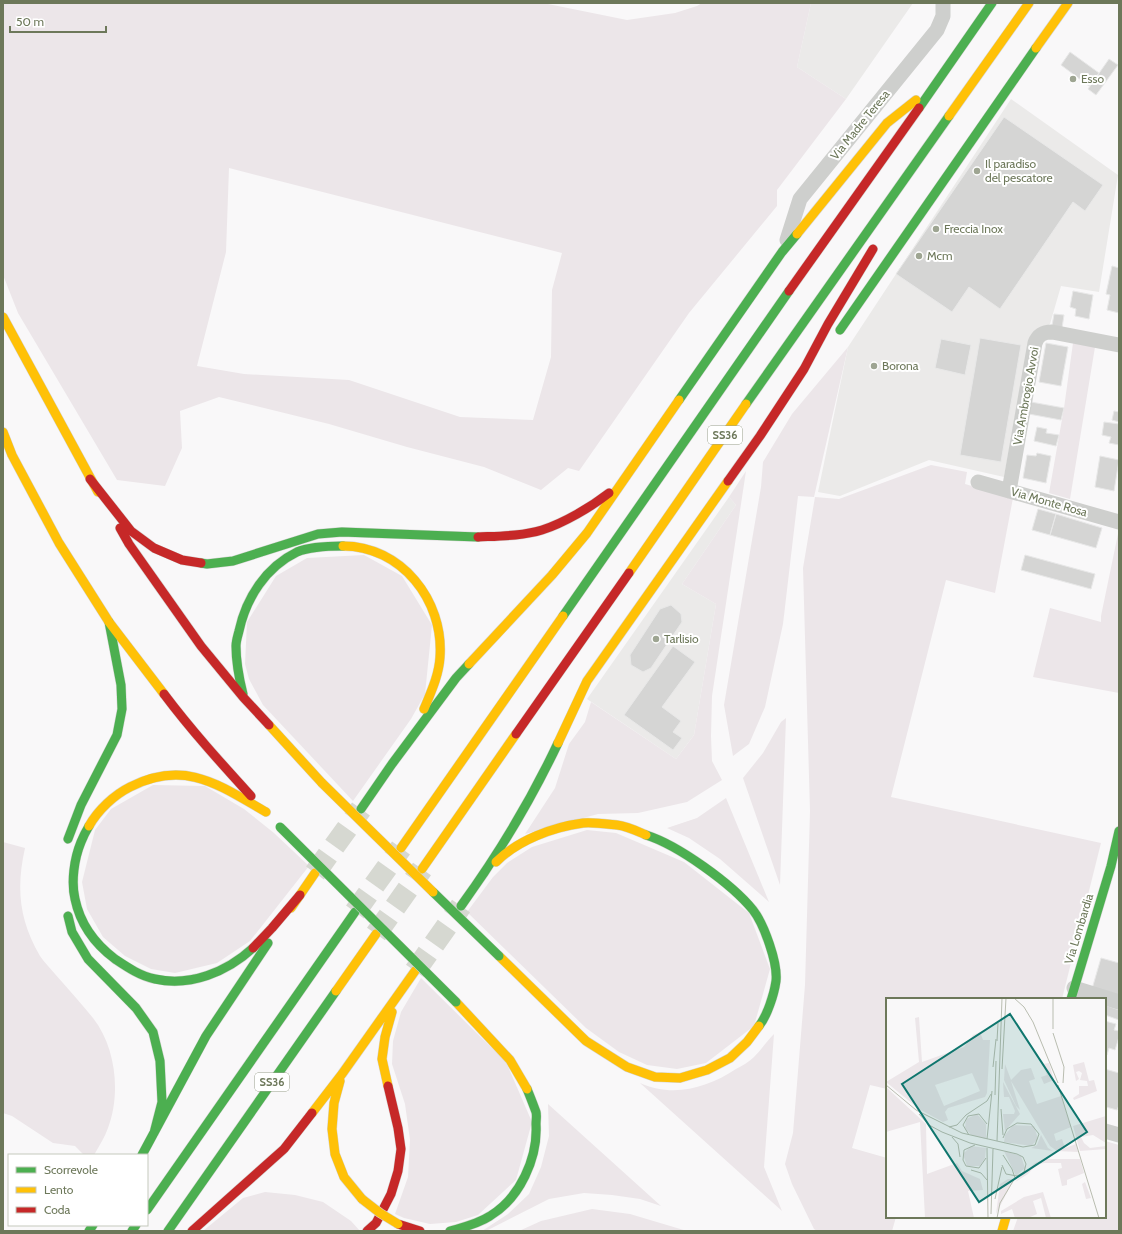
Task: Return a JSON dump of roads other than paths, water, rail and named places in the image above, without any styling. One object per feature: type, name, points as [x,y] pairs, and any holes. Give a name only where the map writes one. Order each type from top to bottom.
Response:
[{"type":"main road","name":"SS36","points":[[401,848],[727,379],[992,3]]},
{"type":"main road","name":"SS36","points":[[422,869],[1029,3]]},
{"type":"main road","points":[[837,334],[951,168],[1068,3]]},
{"type":"main road","points":[[361,809],[392,764],[456,678],[567,557],[587,533],[782,252],[887,123],[931,89]]},
{"type":"main road","points":[[904,196],[938,133]]},
{"type":"main road","points":[[461,906],[483,876],[541,779],[587,681],[760,436],[804,369],[832,317],[876,244]]},
{"type":"main road","points":[[3,317],[90,479],[129,544],[201,646],[244,697],[322,783],[586,1041],[627,1067],[655,1077],[680,1078],[707,1070],[730,1058],[747,1042],[762,1022],[771,1000],[776,980],[773,955],[766,934],[753,910],[729,886],[688,856],[653,837],[618,825],[584,822],[550,830],[521,844],[503,855],[483,876]]},
{"type":"main road","points":[[804,369],[824,352]]},
{"type":"main road","points":[[3,432],[12,455],[59,543],[109,622],[177,712],[217,759],[273,820],[456,1002],[510,1060],[526,1088],[536,1113],[537,1136],[533,1158],[524,1179],[511,1199],[491,1216],[469,1226],[450,1231]]},
{"type":"main road","points":[[90,479],[131,531],[154,548],[182,560],[207,564],[233,561],[318,534],[342,532],[477,537],[506,536],[542,530],[594,505],[625,479]]},
{"type":"main road","points":[[244,697],[237,668],[236,644],[242,617],[253,592],[273,568],[298,552],[326,546],[351,546],[376,552],[400,565],[418,583],[432,606],[439,629],[440,657],[434,684],[425,707],[392,764]]},
{"type":"main road","points":[[66,845],[81,805],[117,735],[121,716],[121,685],[109,622]]},
{"type":"main road","points":[[273,820],[216,784],[188,775],[161,776],[135,783],[111,799],[92,820],[78,848],[73,874],[76,902],[86,928],[104,951],[131,970],[160,980],[188,981],[219,971],[239,959],[267,934],[300,895]]},
{"type":"main road","name":"Via Lombardia","points":[[1073,994],[1111,866],[1119,831]]},
{"type":"main road","name":"Via Lombardia","points":[[1111,866],[1119,850]]},
{"type":"main road","points":[[143,1154],[206,1036],[254,967],[315,874]]},
{"type":"main road","points":[[66,909],[72,932],[88,959],[136,1008],[153,1032],[160,1061],[162,1102],[154,1133]]},
{"type":"main road","name":"SS36","points":[[148,1209],[355,912]]},
{"type":"main road","name":"SS36","points":[[168,1231],[376,934]]},
{"type":"main road","points":[[192,1231],[284,1149],[342,1074],[415,972]]},
{"type":"main road","points":[[367,1231],[376,1223],[391,1194],[398,1171],[401,1149],[398,1128],[382,1059],[385,1037],[395,1000]]},
{"type":"main road","points":[[342,1074],[334,1103],[332,1129],[335,1154],[344,1177],[362,1199],[380,1213],[398,1224],[420,1231]]},
{"type":"main road","points":[[1002,1231],[1006,1218]]},
{"type":"street","name":"Via Madre Teresa","points":[[782,252],[800,199],[937,30],[943,10]]},
{"type":"street","name":"Via Ambrogio Avvoi","points":[[1009,491],[1035,343],[1038,336],[1045,332],[1052,332],[1119,345]]},
{"type":"street","name":"Via Monte Rosa","points":[[978,482],[1119,522]]},
{"type":"street","points":[[1073,994],[1096,998]]},
{"type":"street","points":[[1106,1000],[1119,1002]]},
{"type":"street","points":[[1106,1131],[1119,1135]]},
{"type":"tunnel","points":[[315,873],[361,809]]},
{"type":"tunnel","points":[[355,912],[401,848]]},
{"type":"tunnel","points":[[376,934],[422,869]]},
{"type":"tunnel","points":[[415,971],[461,906]]},
{"type":"place","name":"Esso","points":[[1073,79]]},
{"type":"place","name":"Il paradiso del pescatore","points":[[977,171]]},
{"type":"place","name":"Freccia Inox","points":[[936,229]]},
{"type":"place","name":"Mcm","points":[[919,256]]},
{"type":"place","name":"Borona","points":[[874,366]]},
{"type":"place","name":"Tarlisio","points":[[656,639]]}]
